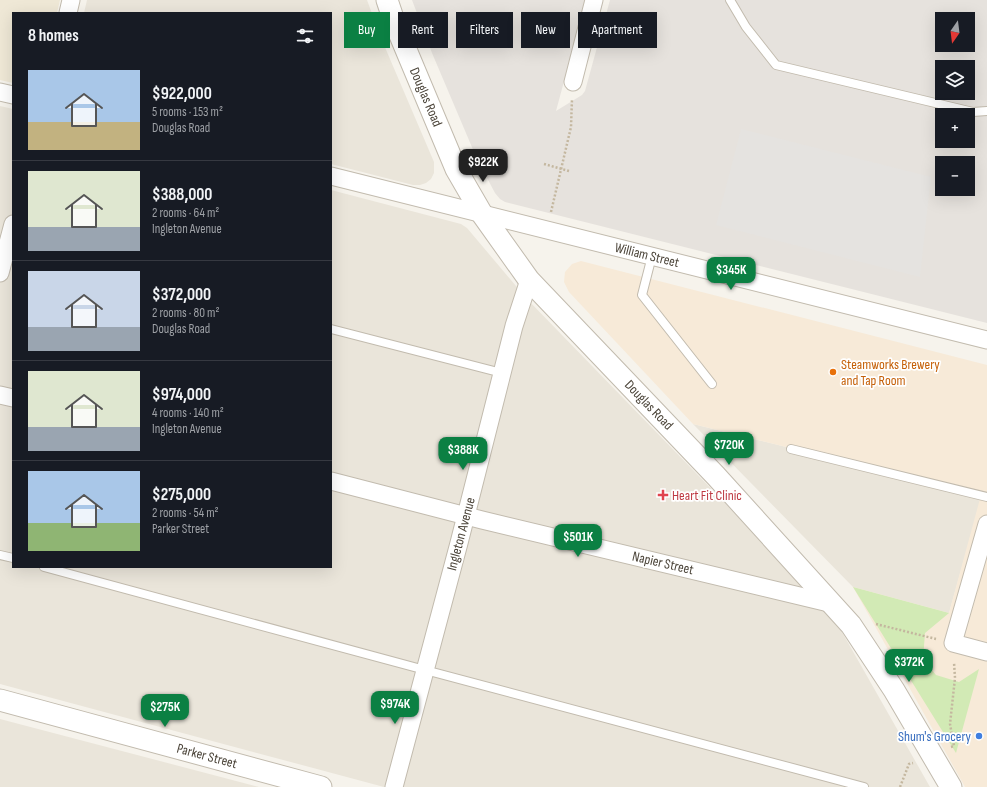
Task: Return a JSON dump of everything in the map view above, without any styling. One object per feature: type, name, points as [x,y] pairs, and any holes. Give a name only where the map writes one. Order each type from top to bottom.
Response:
[{"type":"street","points":[[68,12],[71,0]]},
{"type":"street","name":"Douglas Road","points":[[387,0],[394,21],[456,170],[482,214],[528,280],[716,476],[851,625],[894,690],[951,787]]},
{"type":"street","points":[[573,82],[594,0]]},
{"type":"street","points":[[0,92],[12,95]]},
{"type":"street","name":"William Street","points":[[332,176],[987,340]]},
{"type":"street","points":[[0,273],[12,228]]},
{"type":"street","name":"Ingleton Avenue","points":[[394,787],[459,543],[514,326],[528,280]]},
{"type":"street","points":[[0,395],[12,398]]},
{"type":"street","name":"Napier Street","points":[[332,481],[465,516],[833,604]]},
{"type":"street","points":[[987,524],[953,643],[987,652]]},
{"type":"street","name":"Parker Street","points":[[0,700],[321,787]]},
{"type":"lane","points":[[730,0],[746,27],[776,65],[973,112],[987,111]]},
{"type":"lane","points":[[652,256],[642,295],[712,384]]},
{"type":"lane","points":[[332,329],[502,373]]},
{"type":"lane","points":[[791,449],[987,497]]},
{"type":"lane","points":[[0,555],[12,558]]},
{"type":"lane","points":[[48,568],[864,787]]},
{"type":"path","points":[[546,230],[571,127],[573,82]]},
{"type":"path","points":[[544,164],[569,171]]},
{"type":"path","points":[[876,624],[953,643],[956,678],[950,724],[954,746],[933,757],[909,764],[900,787]]},
{"type":"shaded area","points":[[0,0],[60,0],[57,12],[12,12],[12,83],[0,80]]},
{"type":"shaded area","points":[[87,0],[367,0],[371,12],[344,12],[344,48],[385,48],[434,162],[434,173],[431,179],[426,183],[413,185],[332,164],[332,12],[84,12]]},
{"type":"shaded area","points":[[412,0],[586,0],[583,12],[578,12],[578,30],[556,111],[582,95],[585,91],[597,48],[657,48],[657,12],[607,12],[610,0],[987,0],[987,323],[505,202],[495,193],[477,159],[430,48],[448,48],[448,12],[417,12]]},
{"type":"shaded area","points":[[0,106],[12,109],[12,568],[332,568],[332,190],[461,224],[467,228],[527,299],[830,611],[930,787],[384,787],[0,684]]},
{"type":"shaded area","points":[[741,129],[931,177],[920,277],[716,225]]},
{"type":"shaded area","points":[[581,261],[987,365],[987,787],[965,787],[853,587],[949,613],[981,495],[693,424],[569,292],[564,282],[565,272],[572,264]]},
{"type":"shaded area","points":[[693,424],[982,495],[949,613],[853,587]]},
{"type":"shaded area","points":[[0,719],[259,787],[0,787]]},
{"type":"green space","points":[[853,587],[949,613],[925,633],[923,659],[936,675],[959,682],[979,669],[956,753]]},
{"type":"place","name":"Steamworks Brewery and Tap Room","points":[[833,372]]},
{"type":"place","name":"Heart Fit Clinic","points":[[663,495]]},
{"type":"place","name":"Shum's Grocery","points":[[979,736]]}]
